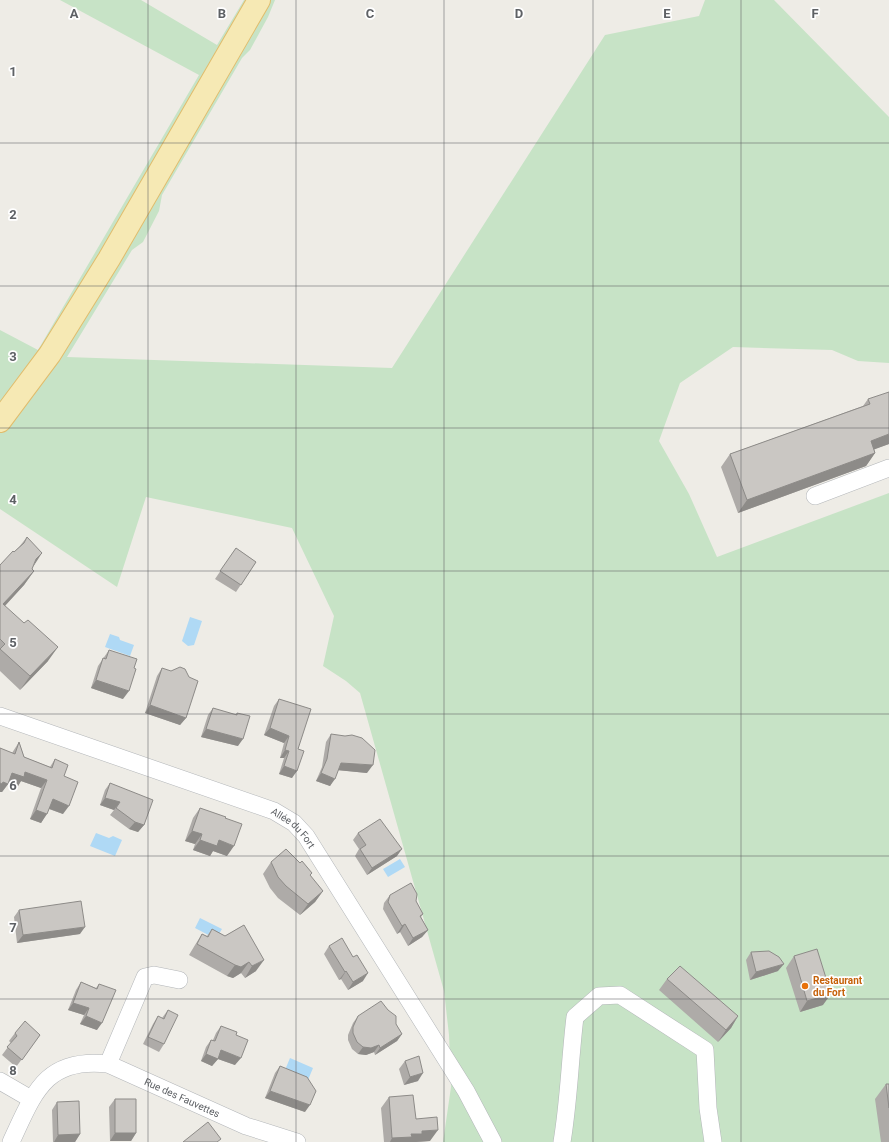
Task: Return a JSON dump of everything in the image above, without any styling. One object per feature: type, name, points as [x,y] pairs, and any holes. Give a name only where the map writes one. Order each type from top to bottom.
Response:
[{"type":"main road","points":[[0,421],[50,354],[109,259],[258,0]]},
{"type":"street","points":[[815,496],[881,471]]},
{"type":"street","name":"Allée du Fort","points":[[0,716],[274,811],[294,823],[306,836],[466,1091],[493,1142]]},
{"type":"street","points":[[108,1064],[145,977],[154,974],[179,980]]},
{"type":"street","points":[[562,1142],[568,1107],[570,1061],[575,1016],[599,996],[620,995],[705,1050],[708,1108],[713,1142]]},
{"type":"street","name":"Rue des Fauvettes","points":[[11,1142],[35,1091],[48,1078],[67,1067],[88,1062],[108,1064],[252,1136],[297,1142]]},
{"type":"street","points":[[0,1081],[31,1098]]},
{"type":"green space","points":[[60,0],[141,0],[217,45],[244,0],[275,0],[268,17],[250,50],[242,58],[162,195],[159,211],[143,242],[132,250],[67,357],[392,368],[605,35],[699,16],[705,0],[774,0],[889,117],[889,363],[858,361],[832,350],[733,347],[680,383],[659,441],[689,494],[717,557],[889,493],[889,1142],[443,1142],[451,1087],[449,1035],[444,991],[360,693],[346,681],[323,666],[334,616],[292,528],[146,497],[117,587],[0,509],[0,330],[38,350],[199,75]]},
{"type":"water","points":[[190,617],[202,621],[194,645],[188,646],[182,641]]},
{"type":"water","points":[[110,634],[119,637],[120,640],[134,645],[130,656],[105,647]]},
{"type":"water","points":[[96,833],[109,838],[113,836],[122,840],[115,856],[90,846]]},
{"type":"water","points":[[400,859],[405,867],[388,877],[383,869]]},
{"type":"water","points":[[200,918],[222,929],[216,939],[195,928]]},
{"type":"water","points":[[290,1058],[313,1068],[308,1080],[285,1070]]},
{"type":"building","points":[[889,392],[889,434],[871,441],[875,453],[747,500],[730,454],[870,404],[868,399]]},
{"type":"building","points":[[27,537],[42,553],[36,559],[32,569],[34,571],[3,604],[24,623],[28,620],[58,647],[30,676],[0,649],[5,644],[0,639],[0,565],[13,551],[14,552],[24,543]]},
{"type":"building","points":[[236,548],[256,562],[241,585],[220,571]]},
{"type":"building","points":[[109,650],[137,659],[134,668],[136,669],[129,691],[96,680],[103,658],[106,659]]},
{"type":"building","points":[[180,667],[185,669],[189,677],[198,681],[186,718],[150,705],[162,668],[171,671]]},
{"type":"building","points":[[279,699],[311,709],[298,749],[304,751],[297,771],[284,766],[289,751],[285,750],[289,736],[270,728]]},
{"type":"building","points":[[213,708],[237,715],[237,713],[250,716],[243,739],[206,729]]},
{"type":"building","points":[[331,734],[345,736],[352,735],[362,738],[375,750],[373,765],[341,763],[335,779],[321,773],[327,759]]},
{"type":"building","points":[[19,742],[24,757],[52,768],[55,759],[68,765],[64,776],[78,782],[69,806],[53,799],[47,814],[36,810],[47,780],[25,772],[24,777],[12,773],[8,784],[3,782],[2,784],[0,783],[0,748],[15,754]]},
{"type":"building","points":[[110,783],[153,800],[144,825],[135,822],[116,808],[120,802],[105,798]]},
{"type":"building","points":[[200,808],[242,824],[234,846],[219,840],[217,846],[200,840],[202,834],[192,831]]},
{"type":"building","points":[[380,819],[402,849],[372,868],[360,849],[366,845],[358,833]]},
{"type":"building","points":[[286,849],[300,863],[302,861],[312,873],[310,875],[323,891],[308,904],[286,886],[278,877],[271,862]]},
{"type":"building","points":[[411,883],[417,894],[416,901],[423,914],[420,916],[428,930],[413,938],[405,924],[402,926],[388,902],[390,895]]},
{"type":"building","points":[[81,901],[85,927],[23,935],[19,910]]},
{"type":"building","points":[[244,925],[264,960],[252,966],[249,962],[241,967],[235,965],[197,944],[202,934],[208,937],[212,929],[225,936]]},
{"type":"building","points":[[342,938],[353,957],[357,955],[368,973],[353,982],[329,946]]},
{"type":"building","points":[[817,949],[831,994],[807,1001],[794,956]]},
{"type":"building","points":[[769,951],[779,957],[784,964],[756,972],[751,952]]},
{"type":"building","points":[[680,966],[738,1016],[726,1030],[667,979]]},
{"type":"building","points":[[81,982],[97,989],[99,984],[116,990],[102,1023],[86,1016],[89,1008],[73,1003]]},
{"type":"building","points":[[381,1001],[388,1010],[396,1016],[396,1024],[402,1034],[380,1048],[379,1045],[371,1048],[363,1047],[357,1042],[353,1033],[353,1027],[358,1016]]},
{"type":"building","points":[[168,1010],[178,1015],[164,1044],[148,1037],[158,1016],[164,1019]]},
{"type":"building","points":[[25,1021],[40,1035],[22,1060],[7,1047],[17,1036],[15,1033]]},
{"type":"building","points":[[221,1026],[237,1032],[236,1035],[248,1040],[241,1058],[221,1050],[218,1059],[206,1054],[211,1040],[215,1041]]},
{"type":"building","points":[[419,1056],[423,1073],[410,1077],[405,1061]]},
{"type":"building","points":[[280,1066],[307,1077],[316,1091],[310,1105],[270,1091]]},
{"type":"building","points":[[886,1084],[889,1084],[889,1108]]},
{"type":"building","points":[[413,1095],[416,1119],[437,1117],[438,1130],[422,1131],[422,1134],[411,1134],[412,1137],[392,1138],[389,1097]]},
{"type":"building","points":[[115,1099],[136,1099],[136,1133],[115,1133]]},
{"type":"building","points":[[79,1101],[80,1134],[58,1135],[57,1102]]},
{"type":"building","points":[[208,1122],[221,1139],[217,1142],[183,1142]]},
{"type":"place","name":"Restaurant du Fort","points":[[805,986]]}]
